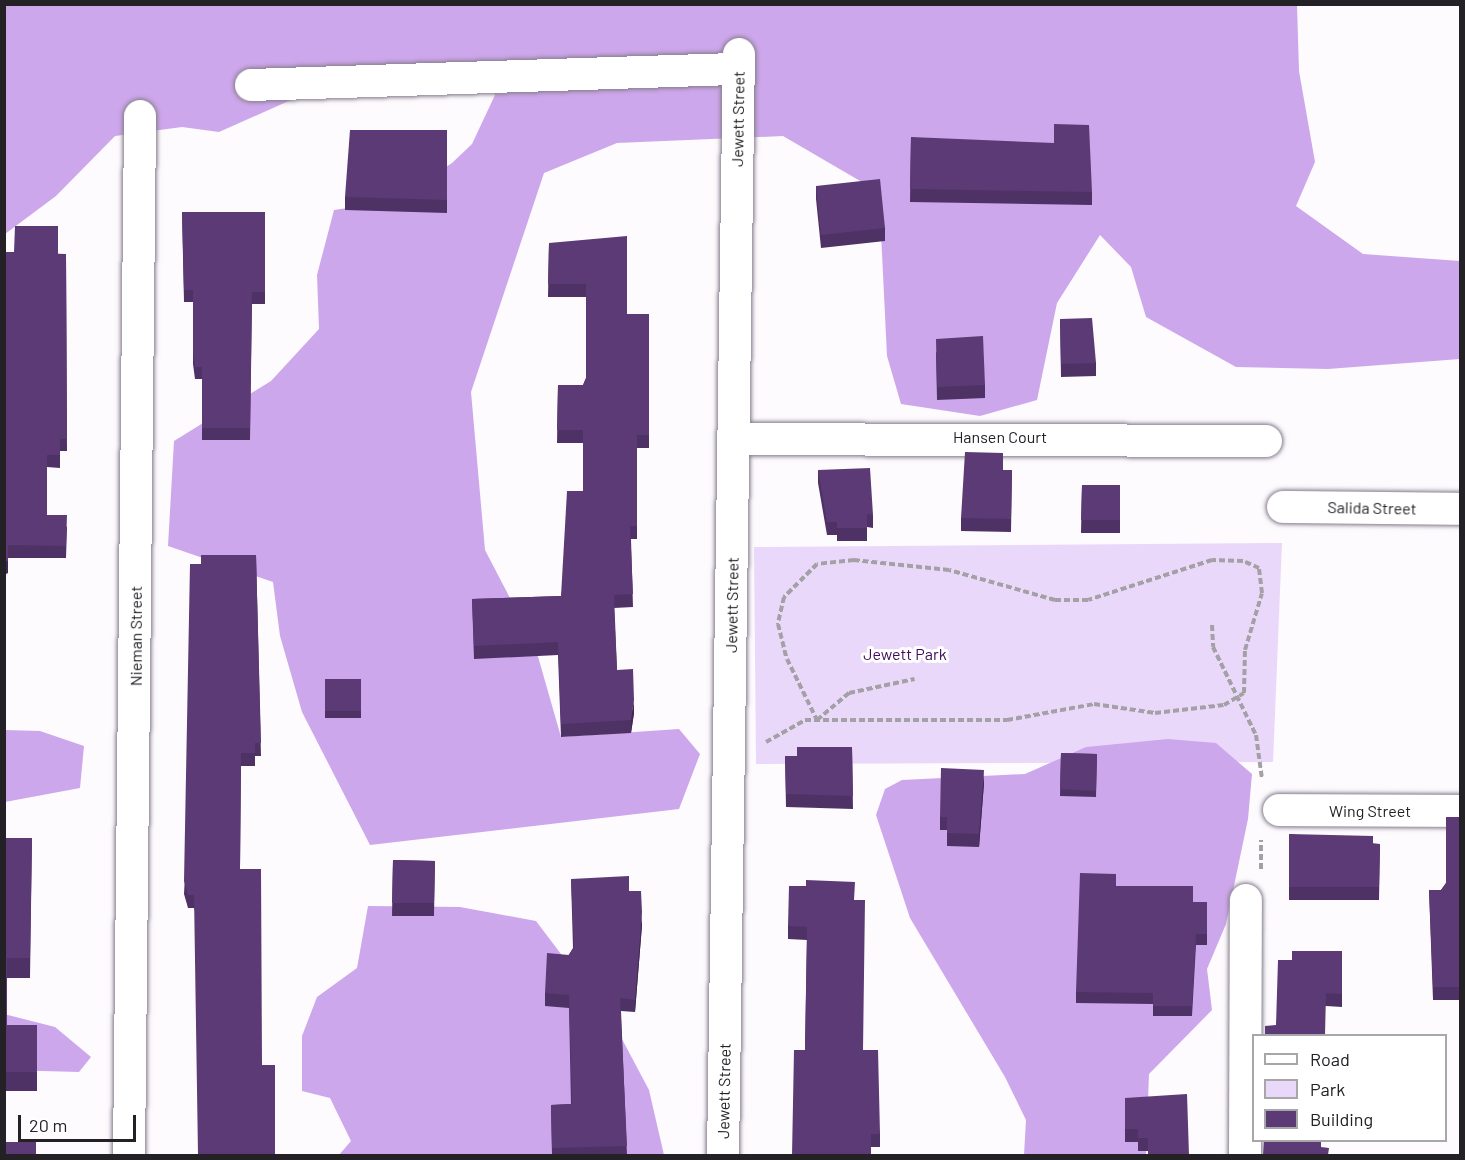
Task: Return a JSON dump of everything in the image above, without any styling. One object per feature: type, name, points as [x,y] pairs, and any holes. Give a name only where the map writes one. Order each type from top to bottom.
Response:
[{"type":"street","name":"Jewett Street","points":[[251,85],[739,61],[723,1155]]},
{"type":"street","name":"Nieman Street","points":[[129,1155],[140,116]]},
{"type":"street","name":"Hansen Court","points":[[734,439],[1266,441]]},
{"type":"street","name":"Salida Street","points":[[1282,507],[1461,509]]},
{"type":"street","name":"Wing Street","points":[[1271,801],[1461,811]]},
{"type":"street","points":[[1245,1155],[1246,900]]},
{"type":"path","points":[[817,720],[787,659],[778,624],[783,597],[817,564],[854,560],[949,570],[1055,600],[1088,600],[1212,560],[1251,564],[1259,568],[1262,593],[1245,651],[1241,698]]},
{"type":"path","points":[[1212,626],[1213,647],[1241,698],[1256,735],[1271,801]]},
{"type":"path","points":[[729,756],[817,720],[849,693],[915,680]]},
{"type":"path","points":[[817,720],[1007,720],[1094,704],[1185,713],[1241,698]]},
{"type":"path","points":[[1246,900],[1260,891],[1261,836]]},
{"type":"green space","name":"Jewett Park","points":[[1282,543],[1273,762],[756,764],[754,547]]},
{"type":"shaded area","points":[[5,5],[1297,5],[1299,71],[1315,162],[1296,206],[1363,254],[1460,261],[1460,359],[1328,369],[1236,367],[1146,317],[1131,267],[1100,235],[1057,303],[1037,400],[980,416],[901,404],[887,356],[879,192],[783,136],[617,143],[544,173],[471,392],[485,550],[535,646],[561,737],[679,729],[700,754],[679,809],[370,845],[302,712],[280,636],[273,582],[168,546],[174,441],[271,381],[319,329],[317,275],[334,210],[394,201],[452,163],[472,144],[495,95],[478,64],[356,71],[219,132],[182,127],[115,136],[56,196],[5,234]]},
{"type":"shaded area","points":[[5,730],[40,731],[84,746],[80,788],[5,802]]},
{"type":"shaded area","points":[[1168,739],[1216,743],[1252,774],[1248,819],[1226,924],[1207,969],[1212,1010],[1149,1074],[1146,1155],[1024,1155],[1026,1120],[1005,1077],[910,918],[876,815],[885,789],[902,780],[1025,774],[1086,747]]},
{"type":"shaded area","points":[[368,906],[460,907],[536,921],[614,1024],[649,1090],[664,1155],[339,1155],[351,1141],[330,1098],[302,1091],[302,1036],[317,997],[357,968]]},
{"type":"shaded area","points":[[4,1014],[55,1027],[91,1057],[79,1072],[5,1070]]},
{"type":"building","points":[[1054,124],[1089,125],[1092,192],[910,189],[911,137],[1054,143]]},
{"type":"building","points":[[350,130],[447,130],[447,200],[345,197]]},
{"type":"building","points":[[880,179],[885,228],[821,235],[816,186]]},
{"type":"building","points":[[182,212],[265,212],[265,292],[252,292],[250,428],[202,428],[202,367],[195,367],[193,352],[193,290],[184,290]]},
{"type":"building","points":[[15,226],[58,226],[58,254],[66,254],[67,439],[60,439],[60,455],[47,455],[47,515],[67,515],[66,546],[8,545],[8,561],[4,562],[4,252],[14,252]]},
{"type":"building","points":[[627,236],[627,314],[649,314],[649,435],[637,435],[637,526],[630,526],[633,594],[614,595],[617,670],[633,669],[634,700],[631,720],[561,724],[558,642],[474,646],[472,599],[561,596],[567,491],[583,491],[583,430],[557,430],[558,385],[583,385],[586,378],[586,284],[548,284],[549,243]]},
{"type":"building","points":[[1092,318],[1096,363],[1061,364],[1060,319]]},
{"type":"building","points":[[983,336],[985,385],[937,387],[936,339]]},
{"type":"building","points":[[965,452],[1003,453],[1003,470],[1012,470],[1011,519],[961,518]]},
{"type":"building","points":[[870,468],[873,515],[867,514],[867,528],[837,528],[837,522],[827,522],[818,470]]},
{"type":"building","points":[[1082,485],[1120,485],[1120,520],[1081,520]]},
{"type":"building","points":[[201,555],[256,555],[261,743],[255,743],[255,753],[241,753],[240,869],[261,869],[262,1065],[275,1065],[275,1155],[198,1155],[194,895],[188,895],[184,881],[190,564],[201,564]]},
{"type":"building","points":[[325,679],[361,679],[361,711],[325,711]]},
{"type":"building","points":[[797,747],[852,747],[853,796],[786,794],[785,756],[797,756]]},
{"type":"building","points":[[1061,753],[1097,754],[1096,791],[1060,789]]},
{"type":"building","points":[[941,768],[984,770],[979,834],[947,833],[947,817],[940,817]]},
{"type":"building","points":[[1446,817],[1461,817],[1461,987],[1433,987],[1429,890],[1441,890],[1446,883]]},
{"type":"building","points":[[1289,834],[1373,836],[1373,844],[1380,844],[1379,887],[1289,887]]},
{"type":"building","points":[[4,838],[32,838],[30,958],[7,958],[7,1025],[37,1025],[37,1072],[4,1072]]},
{"type":"building","points":[[393,860],[435,861],[434,903],[392,903]]},
{"type":"building","points":[[1080,873],[1116,874],[1116,886],[1193,886],[1193,902],[1207,902],[1207,934],[1196,934],[1192,1006],[1153,1006],[1153,993],[1076,992]]},
{"type":"building","points":[[629,876],[629,891],[641,891],[642,912],[635,1000],[620,998],[627,1146],[552,1148],[551,1105],[572,1104],[569,995],[545,993],[547,953],[569,955],[574,947],[571,879]]},
{"type":"building","points":[[806,880],[855,882],[854,900],[865,900],[863,1050],[878,1050],[880,1134],[871,1134],[871,1155],[792,1155],[794,1050],[805,1050],[807,927],[788,926],[789,886],[806,886]]},
{"type":"building","points":[[1292,951],[1342,951],[1342,994],[1326,993],[1325,1034],[1265,1034],[1265,1026],[1276,1025],[1278,960],[1292,960]]},
{"type":"building","points":[[1187,1094],[1189,1155],[1148,1155],[1148,1138],[1138,1138],[1138,1129],[1125,1129],[1125,1098]]},
{"type":"building","points":[[4,1142],[36,1142],[36,1155],[4,1155]]},
{"type":"building","points":[[1264,1142],[1321,1142],[1321,1147],[1329,1148],[1328,1155],[1263,1155]]}]
